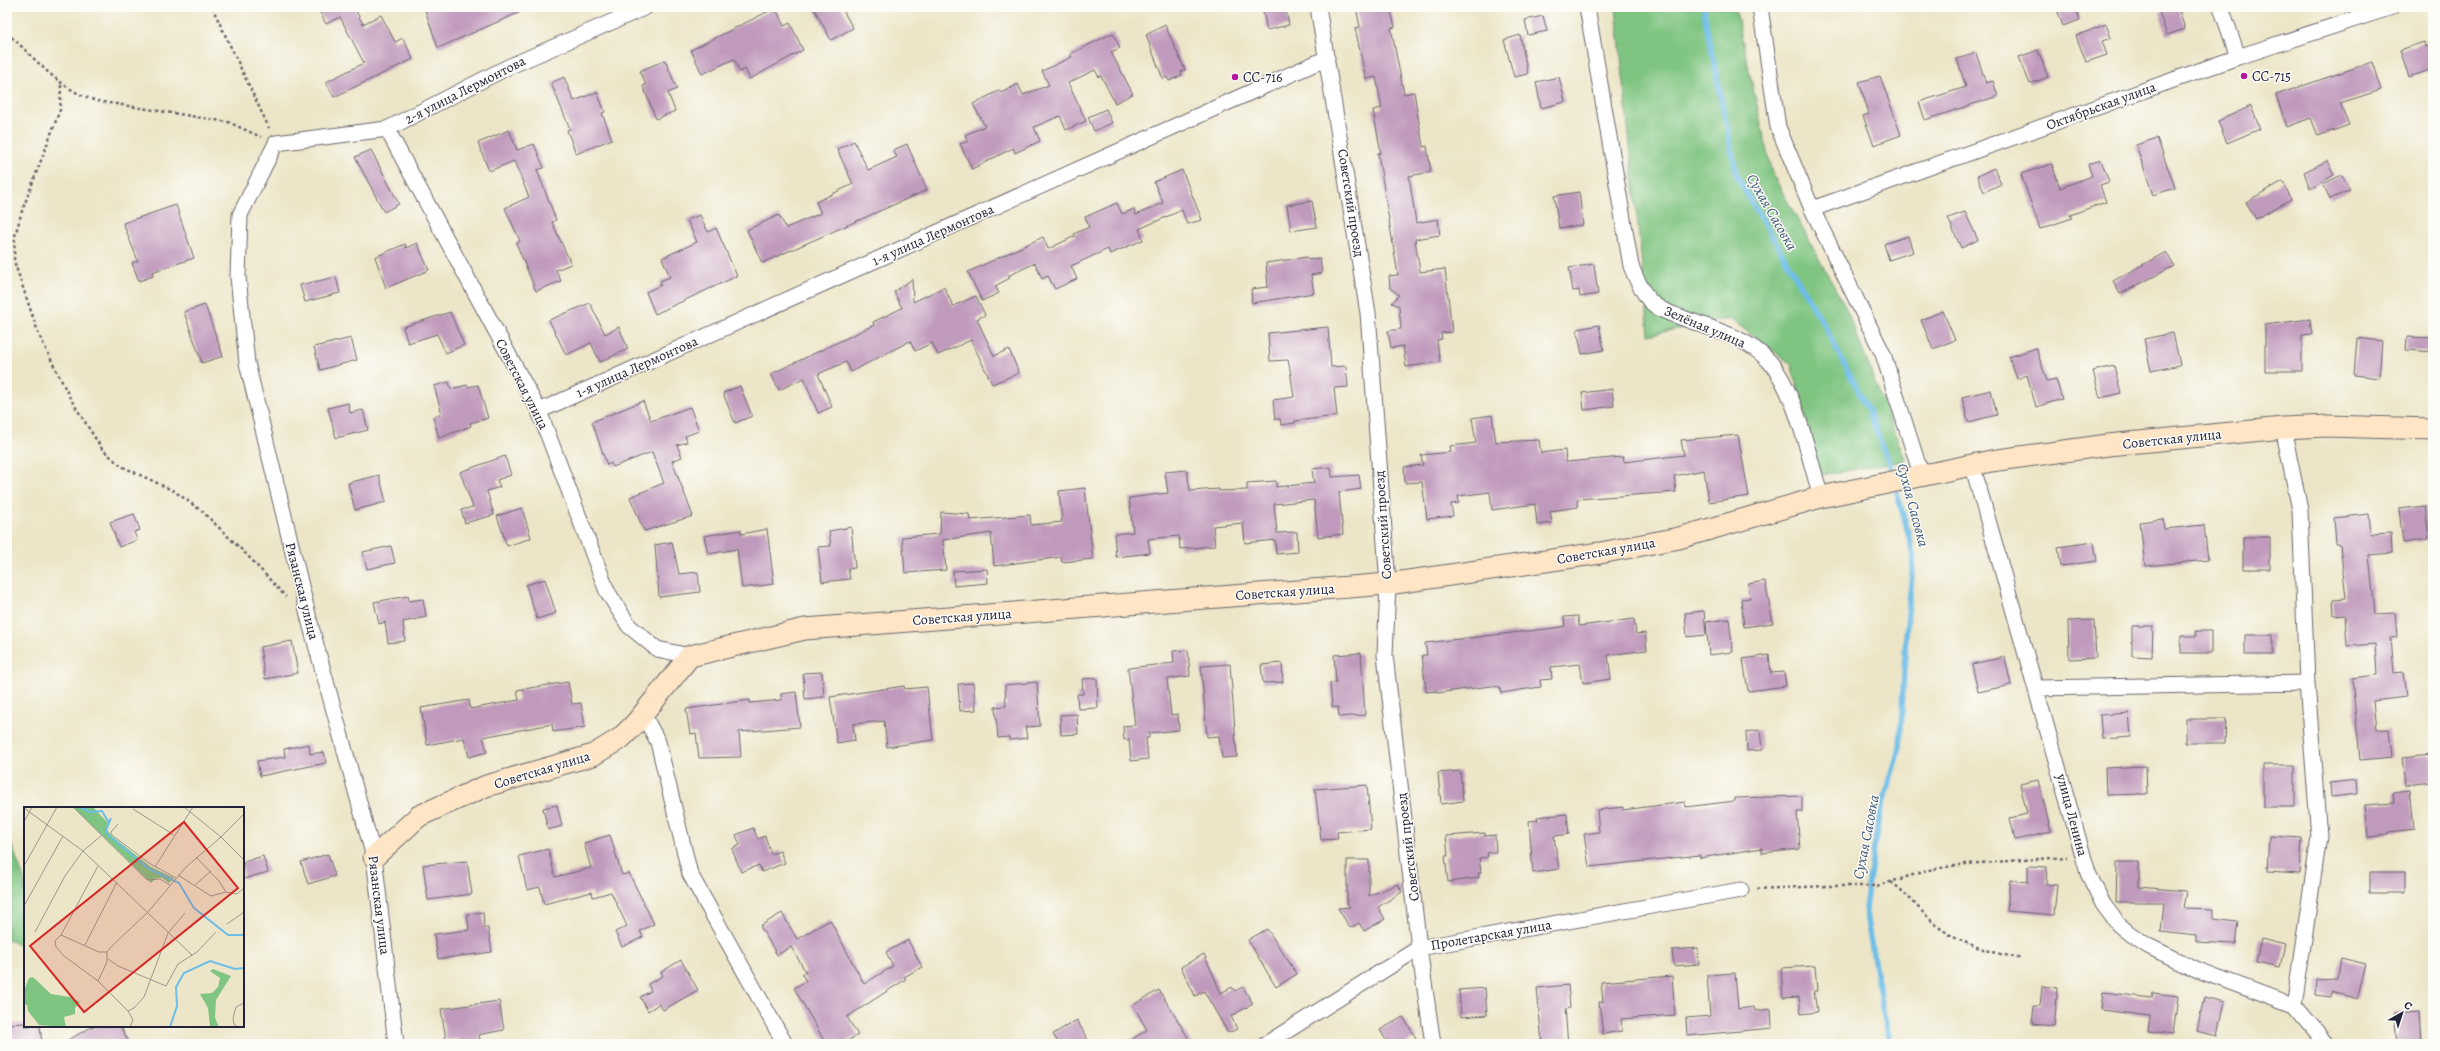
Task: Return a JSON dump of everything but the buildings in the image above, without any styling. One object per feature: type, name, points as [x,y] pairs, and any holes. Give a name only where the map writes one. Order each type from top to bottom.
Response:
[{"type":"street","name":"2-я улица Лермонтова","points":[[276,143],[387,129],[508,67],[646,7]]},
{"type":"street","name":"Советский проезд","points":[[1318,7],[1368,313],[1388,584],[1385,655],[1419,948],[1434,1044]]},
{"type":"street","name":"Зелёная улица","points":[[1587,7],[1631,266],[1639,284],[1651,302],[1666,312],[1742,341],[1769,362],[1780,376],[1796,416],[1821,497]]},
{"type":"street","points":[[1760,7],[1778,127],[1812,209],[1882,354],[1918,475]]},
{"type":"street","points":[[2221,7],[2238,57]]},
{"type":"street","name":"Октябрьская улица","points":[[1812,209],[2238,57],[2392,7]]},
{"type":"street","name":"1-я улица Лермонтова","points":[[539,411],[1327,58]]},
{"type":"street","name":"Советская улица","points":[[387,129],[539,411],[607,591],[629,626],[657,649],[690,656],[805,629],[1388,584],[1600,553],[1679,538],[1821,497],[1918,475],[1972,464],[2108,445],[2283,428],[2328,426],[2433,429]]},
{"type":"street","name":"Рязанская улица","points":[[276,143],[240,215],[238,277],[247,363],[310,623],[374,857],[396,1044]]},
{"type":"street","points":[[2283,428],[2300,510],[2307,683],[2319,837],[2294,1006]]},
{"type":"street","name":"улица Ленина","points":[[1972,464],[2037,688],[2088,873],[2103,904],[2118,924],[2148,946],[2198,970],[2294,1006],[2326,1044]]},
{"type":"street","name":"Советская улица","points":[[374,857],[419,816],[486,786],[593,755],[621,738],[643,714],[690,656]]},
{"type":"street","points":[[2037,688],[2307,683]]},
{"type":"street","points":[[643,714],[658,742],[690,874],[785,1044]]},
{"type":"street","name":"Пролетарская улица","points":[[1266,1044],[1419,948],[1741,890]]},
{"type":"path","points":[[212,7],[276,143]]},
{"type":"path","points":[[7,33],[61,85],[80,96],[97,101],[228,122],[276,143]]},
{"type":"path","points":[[61,85],[60,110],[22,211],[15,236],[14,261],[39,335],[70,398],[102,449],[121,466],[174,491],[203,512],[248,556],[289,600]]},
{"type":"path","points":[[1741,890],[1828,886],[1877,886],[1928,870],[1966,864],[2083,856]]},
{"type":"path","points":[[1891,882],[1904,891],[1938,926],[1962,941],[1987,951],[2022,959]]},
{"type":"green space","points":[[1616,7],[1735,7],[1772,173],[1846,308],[1906,461],[1821,475],[1791,364],[1729,318],[1649,335]]},
{"type":"green space","points":[[7,832],[24,879],[24,945],[20,946],[7,939]]},
{"type":"waterway","name":"Сухая Сасовка","points":[[1704,7],[1706,24],[1737,177],[1825,327],[1868,410],[1889,463],[1914,555],[1906,634],[1900,746],[1879,816],[1865,908],[1882,1008],[1891,1044]]},
{"type":"place","name":"СС-715","points":[[2244,76]]},
{"type":"place","name":"СС-716","points":[[1235,77]]}]
